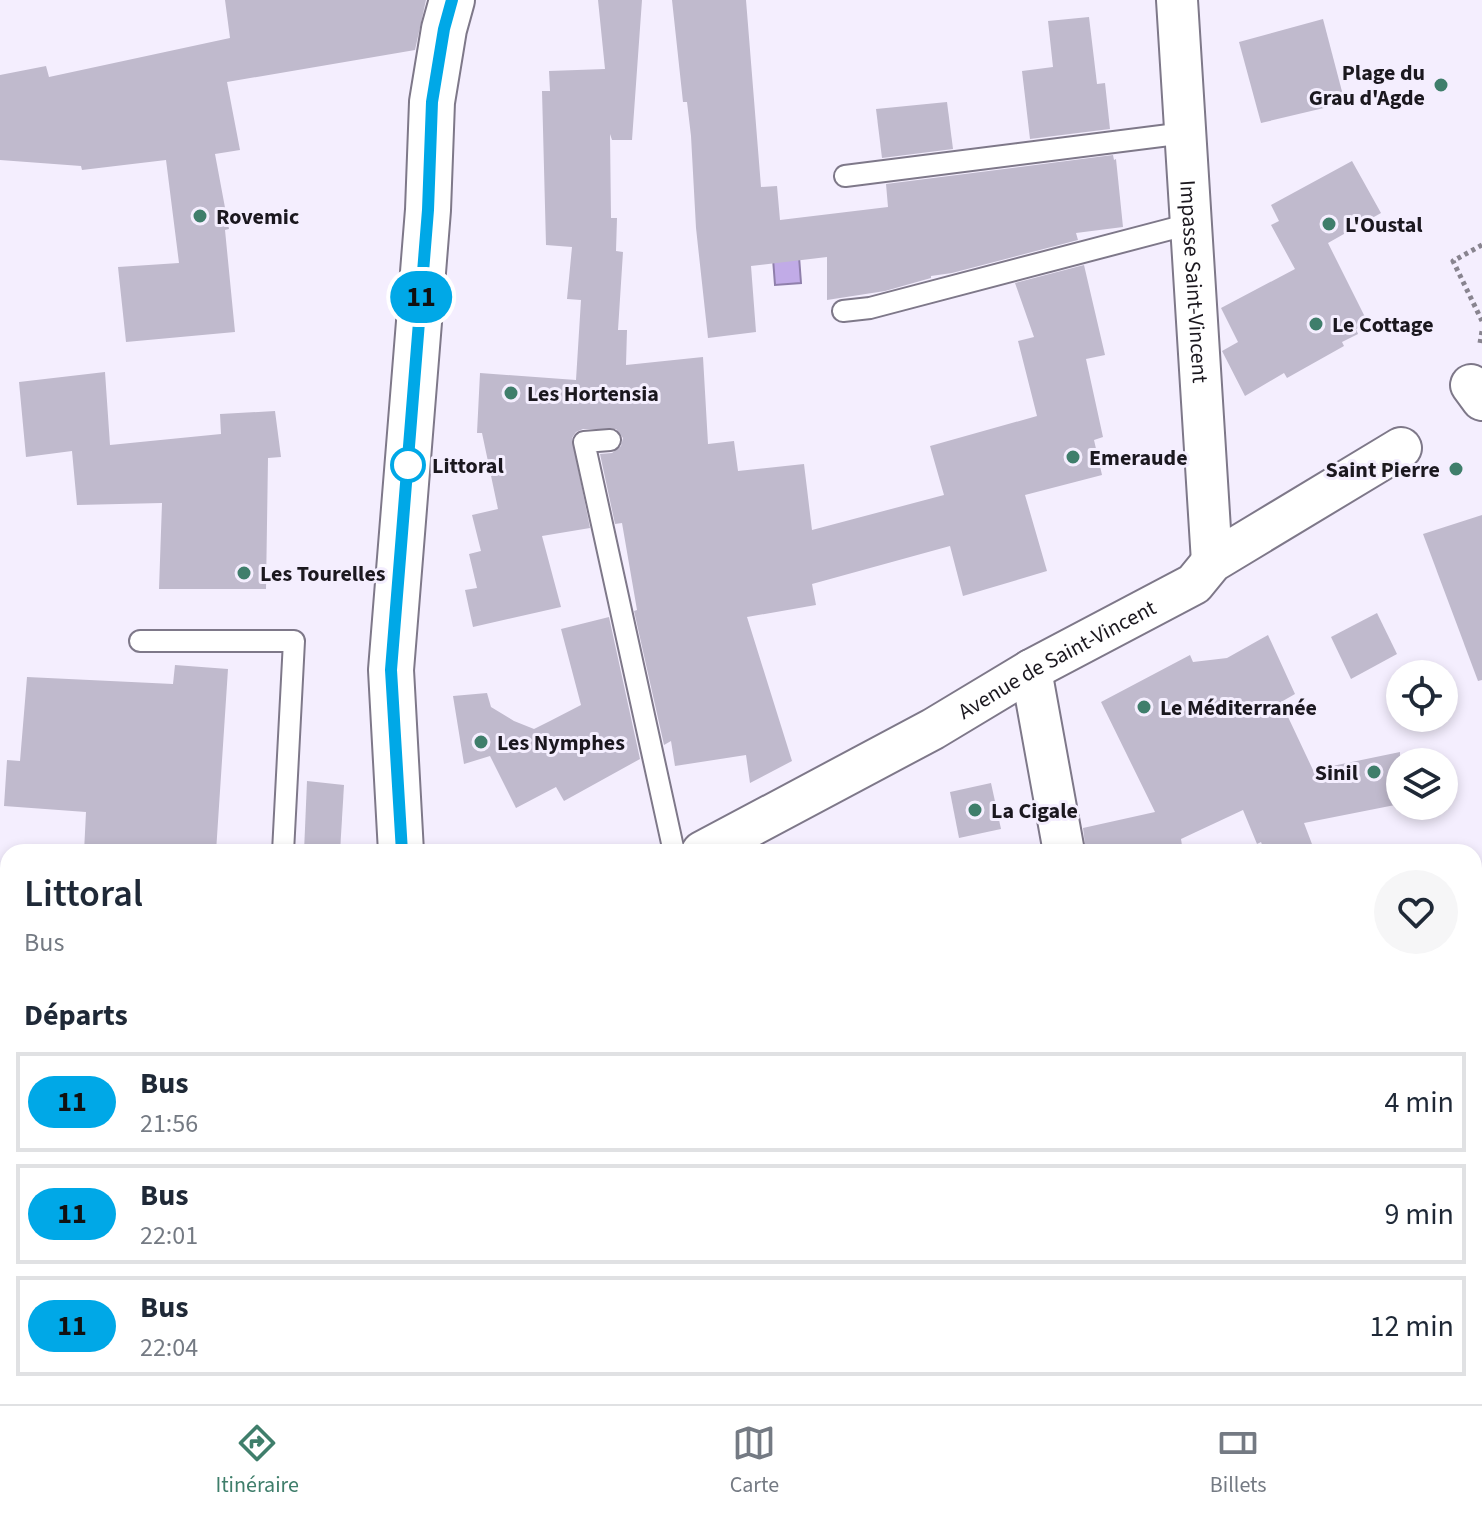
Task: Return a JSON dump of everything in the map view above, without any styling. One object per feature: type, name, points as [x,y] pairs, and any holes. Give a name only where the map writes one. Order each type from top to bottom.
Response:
[{"type":"street","points":[[401,844],[391,670],[428,210],[432,102],[452,0]]},
{"type":"street","name":"Impasse Saint-Vincent","points":[[1177,0],[1212,562]]},
{"type":"street","name":"Avenue de Saint-Vincent","points":[[717,844],[933,729],[1031,670],[1194,584],[1212,562],[1401,448]]},
{"type":"street","points":[[1031,670],[1063,844]]},
{"type":"lane","points":[[845,176],[1185,133]]},
{"type":"lane","points":[[843,311],[870,308],[1190,224]]},
{"type":"lane","points":[[610,440],[584,442],[672,844]]},
{"type":"lane","points":[[140,641],[294,641],[283,844]]},
{"type":"path","points":[[1482,245],[1453,261],[1482,321]]},
{"type":"shaded area","points":[[797,230],[801,283],[775,285],[771,232]]},
{"type":"building","points":[[225,0],[426,0],[415,50],[227,82],[240,150],[215,154],[229,229],[225,230],[235,332],[126,342],[118,267],[179,263],[166,160],[82,170],[81,166],[0,160],[0,75],[46,66],[49,77],[230,38]]},
{"type":"building","points":[[598,0],[642,0],[632,140],[612,140],[610,134],[611,218],[617,218],[616,251],[623,252],[618,330],[627,330],[626,365],[703,357],[708,444],[734,441],[738,471],[804,464],[812,530],[944,495],[930,446],[1037,416],[1018,341],[1034,337],[1015,283],[1084,265],[1105,355],[1086,359],[1103,437],[1094,440],[1102,475],[1025,495],[1047,571],[963,596],[950,546],[812,584],[816,605],[747,617],[792,761],[750,783],[746,755],[675,766],[671,741],[664,745],[634,611],[637,610],[622,523],[615,524],[600,454],[612,453],[621,446],[623,438],[616,429],[583,429],[572,438],[590,528],[542,536],[561,607],[473,627],[465,590],[477,588],[469,554],[481,551],[472,515],[498,509],[482,433],[477,433],[480,373],[576,380],[581,300],[567,299],[572,247],[546,245],[542,91],[550,91],[549,71],[605,69]]},
{"type":"building","points":[[672,0],[746,0],[761,187],[777,186],[780,220],[888,207],[886,184],[1113,155],[1116,159],[1123,227],[1076,233],[1078,240],[931,276],[885,291],[827,300],[827,257],[751,266],[756,332],[708,338],[696,228],[691,136],[687,102],[683,102]]},
{"type":"building","points":[[1089,17],[1097,84],[1105,83],[1110,129],[1030,139],[1022,71],[1053,67],[1048,21]]},
{"type":"building","points":[[1323,19],[1345,103],[1261,123],[1239,42]]},
{"type":"building","points":[[947,102],[953,149],[882,158],[876,109]]},
{"type":"building","points":[[1352,161],[1381,213],[1328,243],[1368,323],[1356,329],[1358,334],[1342,342],[1344,346],[1287,378],[1284,373],[1245,396],[1222,351],[1238,342],[1221,308],[1295,269],[1271,225],[1279,221],[1271,205]]},
{"type":"building","points":[[105,372],[110,445],[221,434],[220,414],[275,411],[281,457],[268,458],[266,589],[159,589],[162,503],[77,505],[72,451],[26,457],[19,382]]},
{"type":"building","points":[[1482,515],[1482,680],[1478,681],[1423,534]]},
{"type":"building","points":[[1377,613],[1397,654],[1351,679],[1331,637]]},
{"type":"building","points":[[609,617],[640,759],[564,801],[556,787],[516,808],[490,756],[464,764],[453,696],[487,693],[491,707],[534,729],[550,721],[581,705],[561,629]]},
{"type":"building","points":[[1268,635],[1295,694],[1281,702],[1313,770],[1386,755],[1386,807],[1304,823],[1312,844],[1257,844],[1243,810],[1181,839],[1182,844],[1085,844],[1083,828],[1155,812],[1101,702],[1190,655],[1193,662],[1227,658]]},
{"type":"building","points":[[175,665],[228,669],[217,844],[84,844],[86,812],[4,806],[7,760],[20,761],[27,677],[173,684]]},
{"type":"building","points":[[307,781],[344,785],[340,844],[304,844]]},
{"type":"building","name":"La Cigale","points":[[991,783],[1001,829],[959,838],[950,792]]},
{"type":"bus line","name":"11","points":[[402,844],[391,670],[428,210],[432,102],[452,0]]},
{"type":"place","name":"Plage du Grau d'Agde","points":[[1441,85]]},
{"type":"place","name":"Rovemic","points":[[200,216]]},
{"type":"place","name":"L'Oustal","points":[[1329,224]]},
{"type":"place","name":"Le Cottage","points":[[1316,324]]},
{"type":"place","name":"Les Hortensia","points":[[511,393]]},
{"type":"place","name":"Emeraude","points":[[1073,457]]},
{"type":"place","name":"Littoral","points":[[408,465]]},
{"type":"place","name":"Saint Pierre","points":[[1456,469]]},
{"type":"place","name":"Les Tourelles","points":[[244,573]]},
{"type":"place","name":"Le Méditerranée","points":[[1144,707]]},
{"type":"place","name":"Les Nymphes","points":[[481,742]]},
{"type":"place","name":"Sinil","points":[[1374,772]]},
{"type":"place","name":"La Cigale","points":[[975,810]]}]
